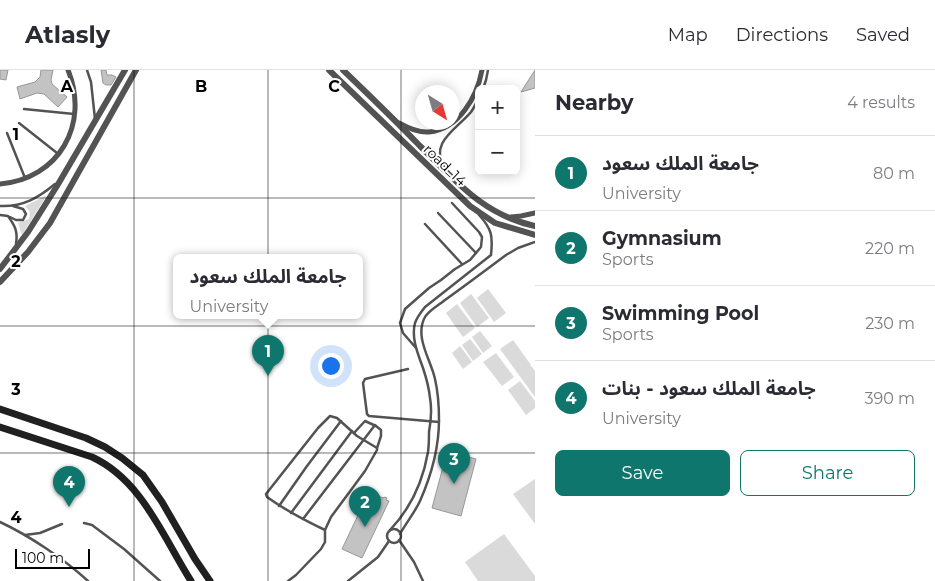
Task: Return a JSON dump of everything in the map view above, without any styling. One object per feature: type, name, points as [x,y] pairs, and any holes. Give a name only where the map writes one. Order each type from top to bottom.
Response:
[{"type":"main road","points":[[0,409],[86,438],[122,458],[143,475],[162,502],[210,581]]},
{"type":"main road","points":[[0,427],[92,457],[115,471],[133,488],[147,506],[191,581]]},
{"type":"street","points":[[0,184],[14,183],[37,173],[65,146],[74,122],[76,95],[68,70]]},
{"type":"street","points":[[0,269],[28,232],[125,70]]},
{"type":"street","points":[[0,282],[28,252],[50,223],[136,70]]},
{"type":"street","name":"road_14","points":[[329,70],[463,200],[495,223],[535,236]]},
{"type":"street","points":[[343,70],[476,199],[496,213],[535,226]]},
{"type":"street","points":[[394,120],[410,129],[427,133],[444,128],[458,118],[467,107],[482,70]]},
{"type":"street","points":[[504,216],[516,217],[535,213]]},
{"type":"lane","points":[[87,70],[91,82],[95,120]]},
{"type":"lane","points":[[484,85],[488,70]]},
{"type":"lane","points":[[452,177],[442,162],[440,149],[443,141],[471,112],[475,105]]},
{"type":"lane","points":[[24,109],[75,114]]},
{"type":"lane","points":[[19,123],[58,154]]},
{"type":"lane","points":[[7,133],[26,179]]},
{"type":"lane","points":[[12,206],[30,201],[42,195],[60,180]]},
{"type":"lane","points":[[417,350],[402,333],[400,323],[405,309],[429,288],[470,260],[481,247],[482,237],[452,203]]},
{"type":"lane","points":[[0,206],[12,206],[23,209],[26,214],[23,220],[0,215]]},
{"type":"lane","points":[[389,541],[387,535],[401,518],[412,499],[428,452],[431,410],[424,370],[417,350],[414,332],[415,322],[425,307],[491,255],[492,234],[488,225],[473,208]]},
{"type":"lane","points":[[438,213],[476,253]]},
{"type":"lane","points":[[8,216],[16,226],[15,249]]},
{"type":"lane","points":[[425,224],[462,264]]},
{"type":"lane","points":[[423,581],[414,562],[399,540],[400,534],[419,503],[430,473],[435,455],[439,422],[438,390],[425,352],[422,336],[425,317],[506,255],[535,242]]},
{"type":"lane","points":[[408,369],[366,379],[363,383],[367,414],[369,416],[439,422]]},
{"type":"lane","points":[[325,530],[279,506],[266,494],[318,428],[330,416],[337,418],[353,432],[377,448]]},
{"type":"lane","points":[[279,506],[341,421]]},
{"type":"lane","points":[[288,581],[321,549],[326,536],[325,530],[332,517],[365,471],[377,448],[381,430],[365,421],[353,432],[291,513]]},
{"type":"lane","points":[[302,519],[375,425]]},
{"type":"lane","points":[[0,522],[24,535],[74,568],[88,581]]},
{"type":"lane","points":[[84,523],[92,524],[160,581]]},
{"type":"lane","points":[[24,535],[40,533],[62,524]]},
{"type":"lane","points":[[390,530],[397,530],[400,534]]},
{"type":"lane","points":[[389,541],[395,543],[399,540]]},
{"type":"lane","points":[[348,581],[378,557],[389,541]]},
{"type":"shaded area","points":[[47,195],[22,235],[18,223],[29,219],[30,212],[25,206]]},
{"type":"shaded area","points":[[488,289],[506,313],[494,322],[477,298]]},
{"type":"shaded area","points":[[471,294],[489,318],[477,327],[460,303]]},
{"type":"shaded area","points":[[457,304],[475,328],[463,337],[446,313]]},
{"type":"shaded area","points":[[480,331],[492,346],[483,353],[472,337]]},
{"type":"shaded area","points":[[470,339],[482,354],[473,361],[462,345]]},
{"type":"shaded area","points":[[513,340],[535,371],[535,397],[500,349]]},
{"type":"shaded area","points":[[460,346],[472,362],[463,369],[452,353]]},
{"type":"shaded area","points":[[496,353],[514,377],[502,386],[483,362]]},
{"type":"shaded area","points":[[520,381],[535,401],[535,408],[526,415],[508,390]]},
{"type":"shaded area","points":[[535,479],[535,524],[513,494]]},
{"type":"shaded area","points":[[504,534],[535,576],[535,581],[478,581],[465,562]]},
{"type":"building","points":[[0,70],[8,70],[6,80],[0,79]]},
{"type":"building","points":[[41,70],[53,70],[52,84],[67,97],[58,107],[44,94],[37,93],[20,99],[17,87],[35,82],[40,77]]},
{"type":"building","points":[[101,70],[106,70],[107,75],[116,77],[111,85],[103,83]]},
{"type":"building","points":[[535,70],[535,88],[521,92]]},
{"type":"building","points":[[447,452],[476,459],[461,516],[432,508]]},
{"type":"building","points":[[369,492],[387,498],[386,500],[389,501],[362,558],[342,549]]},
{"type":"place","name":"جامعة الملك سعود","points":[[268,376]]},
{"type":"place","name":"Swimming Pool","points":[[454,484]]},
{"type":"place","name":"جامعة الملك سعود - بنات","points":[[69,507]]},
{"type":"place","name":"Gymnasium","points":[[365,527]]}]
